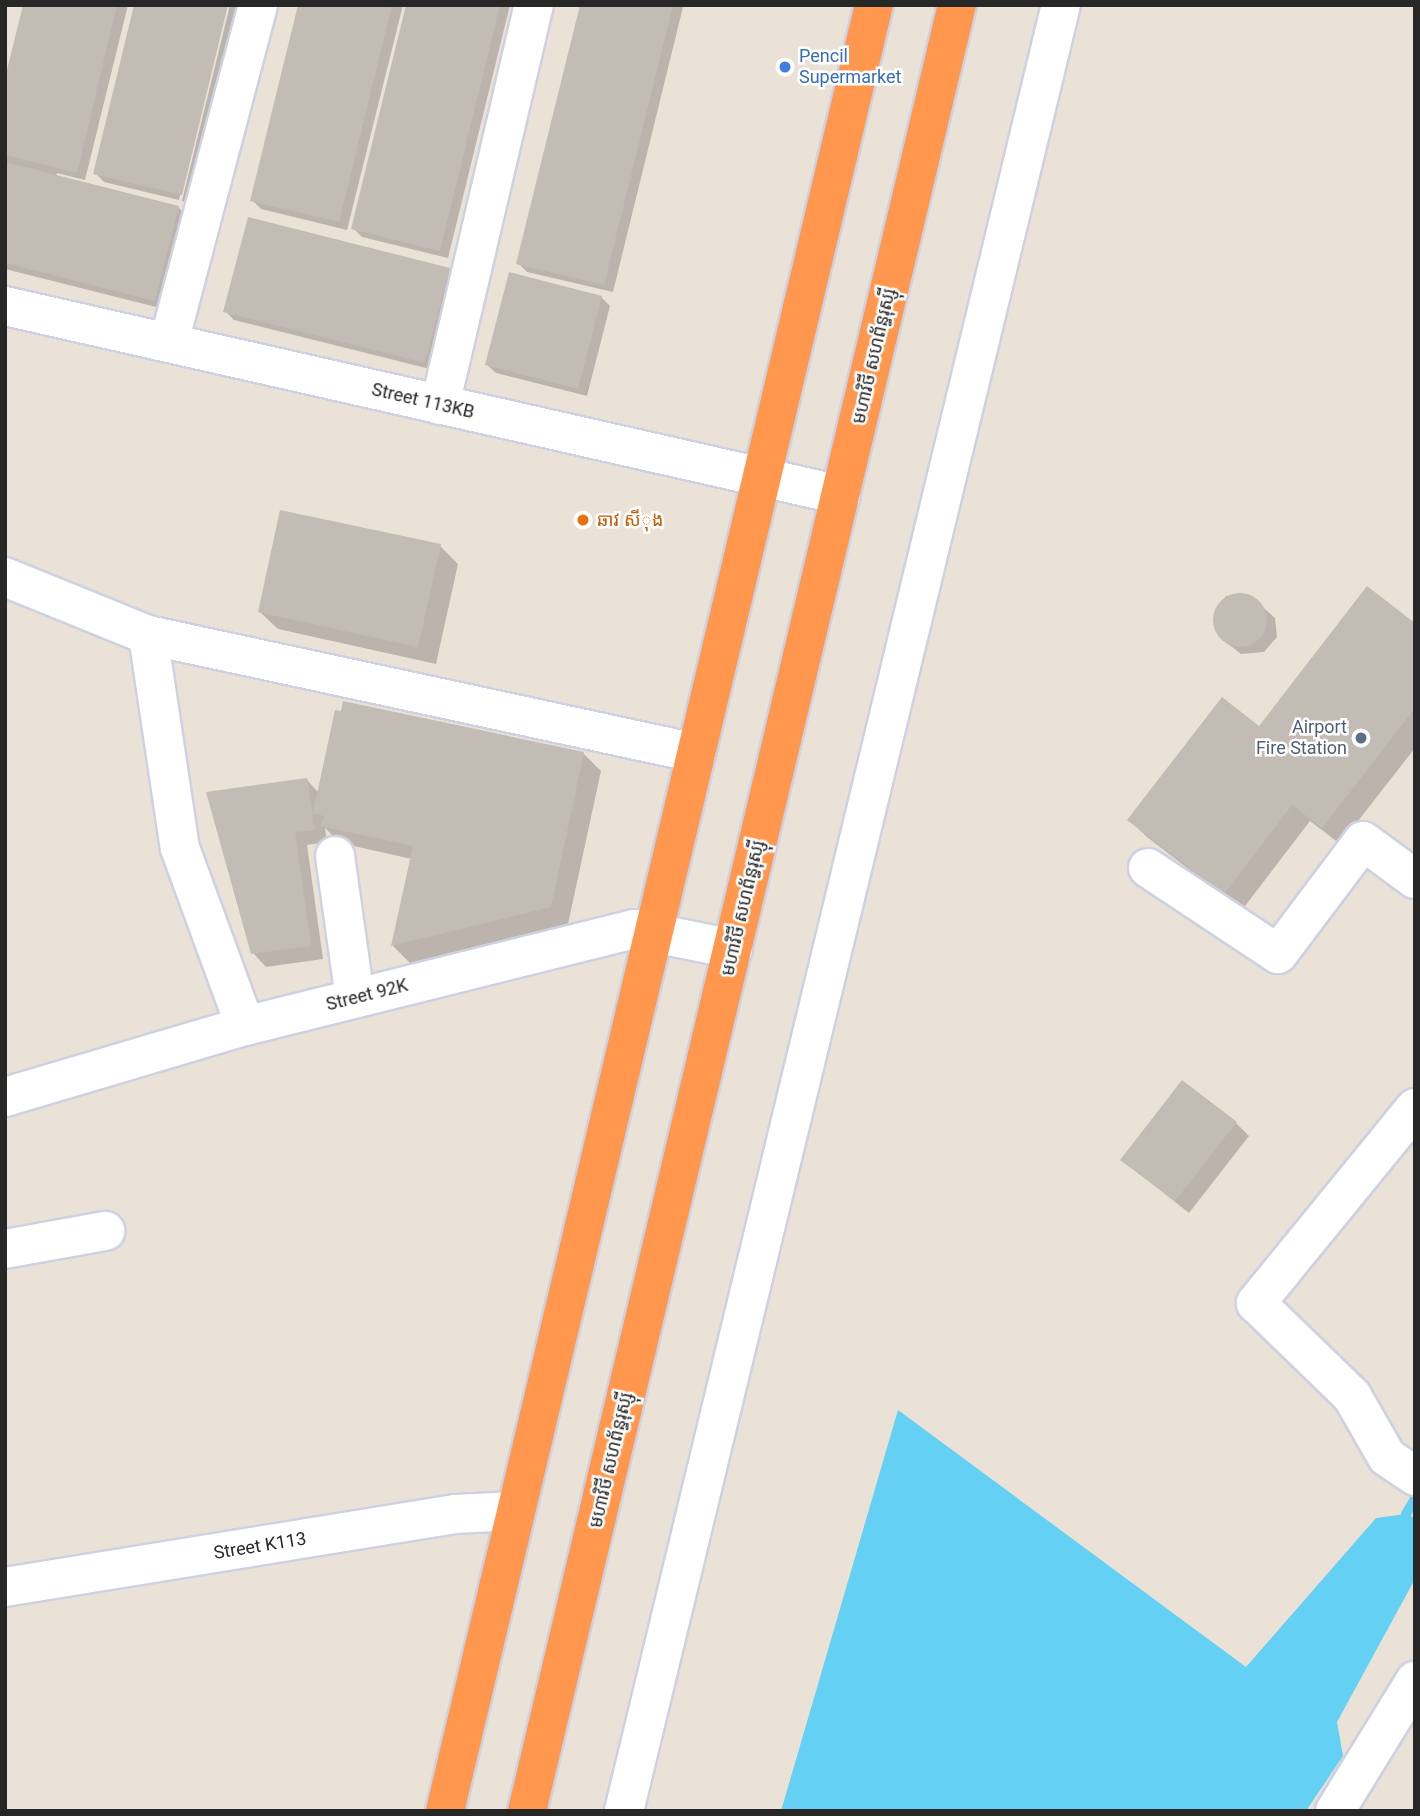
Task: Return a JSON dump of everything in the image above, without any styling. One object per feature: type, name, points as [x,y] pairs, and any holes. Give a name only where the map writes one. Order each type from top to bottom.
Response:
[{"type":"highway","points":[[445,1811],[874,5]]},
{"type":"highway","name":"មហាវិថី សហព័ន្ធរុស្ស៊ី","points":[[527,1811],[957,5]]},
{"type":"street","points":[[169,342],[258,5]]},
{"type":"street","points":[[440,405],[534,5]]},
{"type":"street","points":[[624,1811],[1061,5]]},
{"type":"street","name":"Street 113KB","points":[[5,306],[841,495]]},
{"type":"street","points":[[5,577],[148,635],[696,753]]},
{"type":"street","points":[[148,635],[180,848],[245,1026]]},
{"type":"street","points":[[1148,868],[1278,954],[1363,841],[1415,879]]},
{"type":"street","points":[[335,856],[355,998]]},
{"type":"street","name":"Street 92K","points":[[5,1097],[245,1026],[634,929],[733,949]]},
{"type":"street","points":[[1415,1108],[1256,1303],[1352,1396],[1387,1457],[1415,1476]]},
{"type":"street","points":[[5,1249],[105,1231]]},
{"type":"street","name":"Street K113","points":[[5,1587],[455,1514],[516,1511]]},
{"type":"street","points":[[1335,1811],[1415,1681]]},
{"type":"water","points":[[898,1410],[1246,1667],[1376,1518],[1406,1514],[1415,1518],[1415,1579],[1337,1722],[1343,1756],[1306,1811],[781,1811]]},
{"type":"building","points":[[23,5],[117,5],[77,173],[5,155],[5,78]]},
{"type":"building","points":[[134,5],[228,5],[182,195],[93,174]]},
{"type":"building","points":[[298,5],[392,5],[339,222],[250,201]]},
{"type":"building","points":[[406,5],[500,5],[440,251],[351,229]]},
{"type":"building","points":[[580,5],[673,5],[604,285],[516,264]]},
{"type":"building","points":[[5,162],[179,206],[155,301],[5,263]]},
{"type":"building","points":[[248,217],[450,268],[425,363],[223,312]]},
{"type":"building","points":[[509,272],[602,296],[578,389],[485,365]]},
{"type":"building","points":[[280,510],[441,544],[418,647],[258,612]]},
{"type":"building","points":[[1367,586],[1415,623],[1415,708],[1322,828],[1292,805],[1224,894],[1127,820],[1222,697],[1259,726]]},
{"type":"building","points":[[1245,593],[1255,597],[1263,605],[1267,620],[1263,635],[1255,643],[1235,647],[1225,643],[1217,635],[1213,615],[1217,605],[1225,597]]},
{"type":"building","points":[[343,701],[584,752],[551,907],[391,946],[413,846],[321,826],[324,816],[313,813],[335,710],[341,711]]},
{"type":"building","points":[[307,778],[315,830],[295,832],[311,946],[251,954],[206,792]]},
{"type":"building","points":[[1182,1080],[1237,1122],[1175,1201],[1120,1160]]},
{"type":"waterway","points":[[1406,1514],[1415,1499]]},
{"type":"place","name":"Pencil Supermarket","points":[[785,67]]},
{"type":"place","name":"ឆាវ សីុង","points":[[583,520]]},
{"type":"place","name":"Airport Fire Station","points":[[1361,738]]}]
